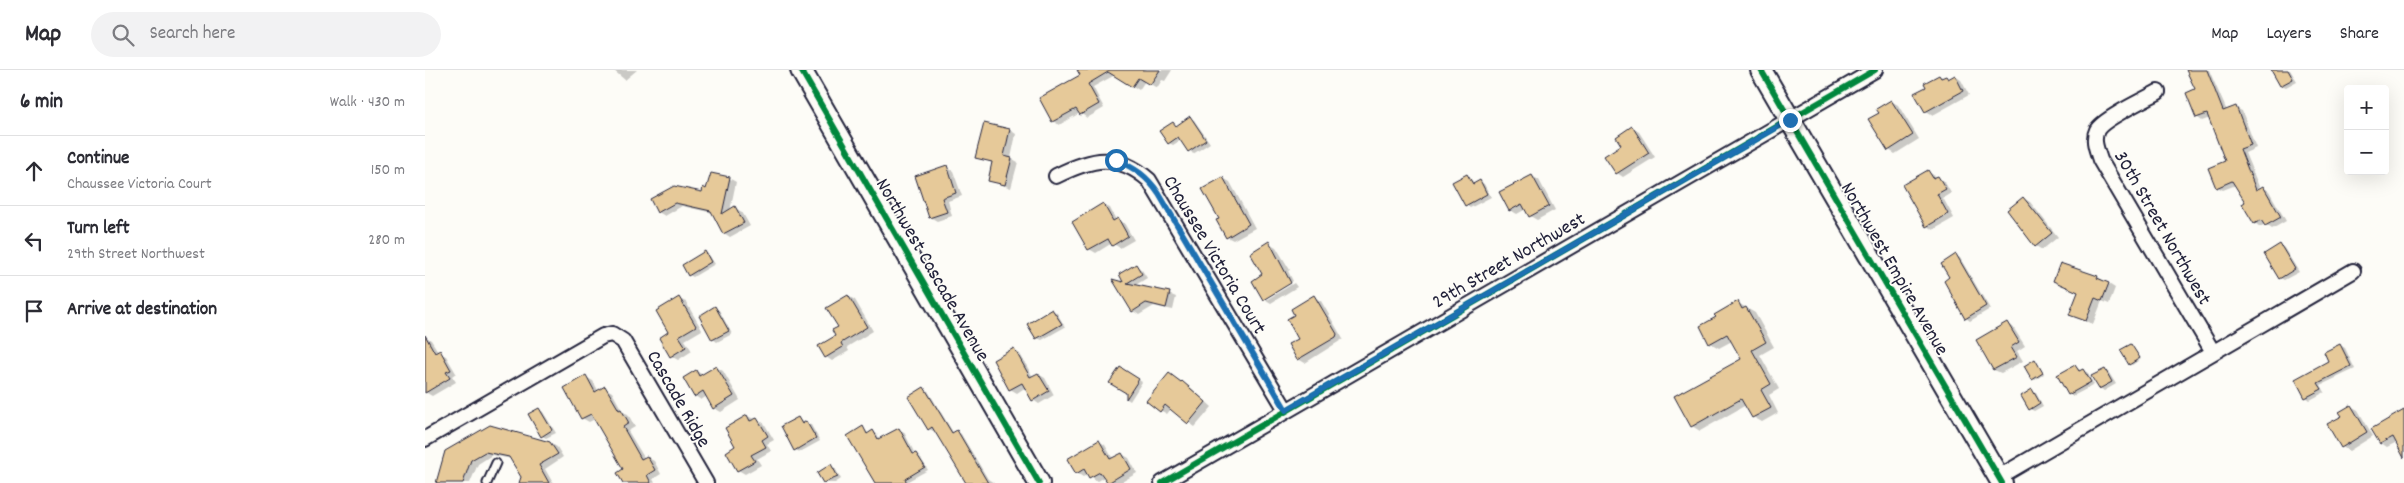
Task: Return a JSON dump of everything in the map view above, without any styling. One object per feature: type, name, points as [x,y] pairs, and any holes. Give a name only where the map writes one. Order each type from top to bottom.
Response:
[{"type":"street","name":"Northwest Cascade Avenue","points":[[801,70],[1039,483]]},
{"type":"street","name":"Northwest Empire Avenue","points":[[1761,70],[2001,480]]},
{"type":"street","name":"29th Street Northwest","points":[[1162,483],[1875,70]]},
{"type":"street","name":"30th Street Northwest","points":[[2158,92],[2113,117],[2098,129],[2094,143],[2100,160],[2213,352]]},
{"type":"street","name":"Chaussee Victoria Court","points":[[1055,176],[1076,166],[1097,160],[1116,160],[1135,168],[1149,180],[1286,410]]},
{"type":"street","points":[[2001,480],[2213,352],[2353,271]]},
{"type":"street","name":"Cascade Ridge","points":[[425,439],[603,336],[612,334],[617,335],[623,341],[706,483]]},
{"type":"lane","points":[[487,483],[496,463]]},
{"type":"building","points":[[1077,70],[1160,70],[1150,85],[1138,78],[1132,87],[1108,72],[1088,84],[1099,104],[1080,115],[1076,109],[1052,122],[1039,98],[1080,75]]},
{"type":"building","points":[[2186,70],[2207,70],[2223,111],[2236,106],[2251,145],[2240,149],[2256,190],[2263,186],[2281,217],[2265,226],[2261,220],[2254,224],[2242,204],[2245,202],[2232,181],[2216,188],[2208,168],[2225,161],[2207,114],[2196,118],[2186,93],[2195,89]]},
{"type":"building","points":[[2271,70],[2288,70],[2293,79],[2280,86]]},
{"type":"building","points":[[1939,75],[1941,78],[1946,76],[1948,79],[1955,75],[1963,91],[1925,112],[1914,93],[1926,87],[1924,83]]},
{"type":"building","points":[[1891,100],[1913,135],[1888,151],[1868,119],[1879,113],[1876,109]]},
{"type":"building","points":[[1190,116],[1206,140],[1188,152],[1178,137],[1168,144],[1159,131],[1173,122],[1176,126]]},
{"type":"building","points":[[984,123],[1010,129],[1004,156],[1012,158],[1005,185],[988,181],[992,162],[975,158]]},
{"type":"building","points":[[1632,126],[1649,153],[1616,174],[1604,156],[1621,145],[1616,137]]},
{"type":"building","points":[[947,165],[956,193],[942,198],[947,212],[929,218],[915,176]]},
{"type":"building","points":[[1928,170],[1933,178],[1938,176],[1946,189],[1937,194],[1948,214],[1926,227],[1902,185]]},
{"type":"building","points":[[711,173],[730,177],[722,214],[735,206],[744,223],[723,234],[711,211],[675,203],[657,213],[650,199],[674,186],[702,192],[703,187],[706,189]]},
{"type":"building","points":[[1467,174],[1473,184],[1480,180],[1487,194],[1465,206],[1452,182]]},
{"type":"building","points":[[1532,175],[1549,206],[1529,217],[1522,204],[1509,211],[1499,192]]},
{"type":"building","points":[[1223,177],[1249,224],[1226,238],[1216,220],[1219,219],[1202,189]]},
{"type":"building","points":[[2023,197],[2052,233],[2035,247],[2007,210]]},
{"type":"building","points":[[1103,203],[1113,221],[1118,218],[1128,236],[1112,246],[1108,239],[1088,250],[1072,222]]},
{"type":"building","points":[[1269,241],[1291,283],[1263,300],[1252,281],[1262,274],[1250,253]]},
{"type":"building","points":[[2280,244],[2295,269],[2279,279],[2264,254]]},
{"type":"building","points":[[705,251],[711,262],[688,276],[682,265]]},
{"type":"building","points":[[1956,254],[1986,306],[1965,319],[1944,281],[1949,277],[1941,264]]},
{"type":"building","points":[[2060,263],[2098,276],[2097,278],[2109,283],[2102,301],[2095,298],[2086,321],[2069,315],[2078,292],[2053,281]]},
{"type":"building","points":[[1136,264],[1142,274],[1127,283],[1170,292],[1166,308],[1146,303],[1132,312],[1112,279],[1123,282],[1119,274]]},
{"type":"building","points":[[848,295],[867,327],[841,343],[843,347],[825,358],[818,346],[835,336],[832,330],[838,327],[826,308]]},
{"type":"building","points":[[1314,295],[1337,334],[1336,337],[1297,360],[1288,344],[1298,339],[1287,319],[1294,315],[1291,309]]},
{"type":"building","points":[[679,297],[696,326],[679,336],[686,347],[670,357],[659,338],[668,332],[656,311]]},
{"type":"building","points":[[1738,301],[1742,309],[1746,307],[1766,342],[1752,350],[1771,384],[1761,390],[1771,408],[1752,418],[1741,399],[1691,427],[1674,396],[1741,359],[1727,334],[1709,344],[1700,326]]},
{"type":"building","points":[[715,306],[729,331],[712,340],[699,316]]},
{"type":"building","points":[[1052,309],[1062,324],[1036,339],[1027,324]]},
{"type":"building","points":[[2007,322],[2019,342],[2011,347],[2017,357],[1993,370],[1976,340]]},
{"type":"building","points":[[425,335],[435,353],[440,350],[451,370],[446,372],[450,378],[425,393]]},
{"type":"building","points":[[2131,344],[2140,358],[2129,365],[2120,350]]},
{"type":"building","points":[[2340,344],[2351,366],[2318,383],[2322,389],[2305,398],[2295,379],[2328,361],[2324,352]]},
{"type":"building","points":[[1014,348],[1030,377],[1038,373],[1049,391],[1032,401],[1022,383],[1009,390],[993,360]]},
{"type":"building","points":[[2035,359],[2043,373],[2032,380],[2024,366]]},
{"type":"building","points":[[2075,365],[2079,371],[2083,369],[2091,382],[2068,395],[2057,375]]},
{"type":"building","points":[[716,366],[734,396],[713,409],[703,391],[694,397],[683,378],[696,370],[699,376]]},
{"type":"building","points":[[1120,367],[1139,379],[1126,399],[1126,393],[1109,383]]},
{"type":"building","points":[[2105,369],[2112,382],[2099,389],[2091,376]]},
{"type":"building","points":[[1169,373],[1182,381],[1206,402],[1188,424],[1165,405],[1160,412],[1146,401]]},
{"type":"building","points":[[586,375],[595,392],[605,386],[619,410],[621,409],[629,423],[623,427],[641,459],[647,456],[655,470],[647,475],[651,483],[623,483],[617,473],[623,469],[591,414],[581,419],[564,388]]},
{"type":"building","points":[[924,387],[952,433],[957,430],[988,483],[966,483],[932,427],[928,430],[908,397]]},
{"type":"building","points":[[2032,389],[2040,403],[2029,410],[2021,396]]},
{"type":"building","points":[[2351,405],[2367,432],[2341,448],[2327,424],[2342,416],[2339,412]]},
{"type":"building","points":[[539,408],[552,430],[541,437],[528,414]]},
{"type":"building","points":[[2404,410],[2404,458],[2393,437],[2380,444],[2371,429]]},
{"type":"building","points":[[747,415],[750,421],[757,418],[768,436],[762,440],[766,447],[751,455],[755,461],[737,471],[726,452],[735,446],[725,428]]},
{"type":"building","points":[[798,417],[802,424],[806,421],[816,438],[794,451],[781,426]]},
{"type":"building","points":[[490,425],[550,442],[558,454],[539,465],[549,483],[519,483],[521,477],[509,457],[485,452],[471,460],[463,483],[436,483],[445,451]]},
{"type":"building","points":[[863,426],[867,434],[873,430],[878,439],[899,428],[913,454],[916,453],[925,467],[905,479],[907,483],[875,483],[847,436]]},
{"type":"building","points":[[1099,440],[1110,459],[1122,453],[1131,469],[1108,483],[1100,472],[1089,478],[1084,469],[1076,474],[1067,459]]},
{"type":"building","points":[[831,464],[838,477],[823,483],[817,473]]},
{"type":"cycle path","points":[[801,70],[1039,483]]},
{"type":"cycle path","points":[[1761,70],[2002,483]]},
{"type":"cycle path","points":[[1162,483],[1875,70]]},
{"type":"route","points":[[1116,160],[1135,168],[1149,180],[1159,194],[1286,410],[1790,120]]}]
